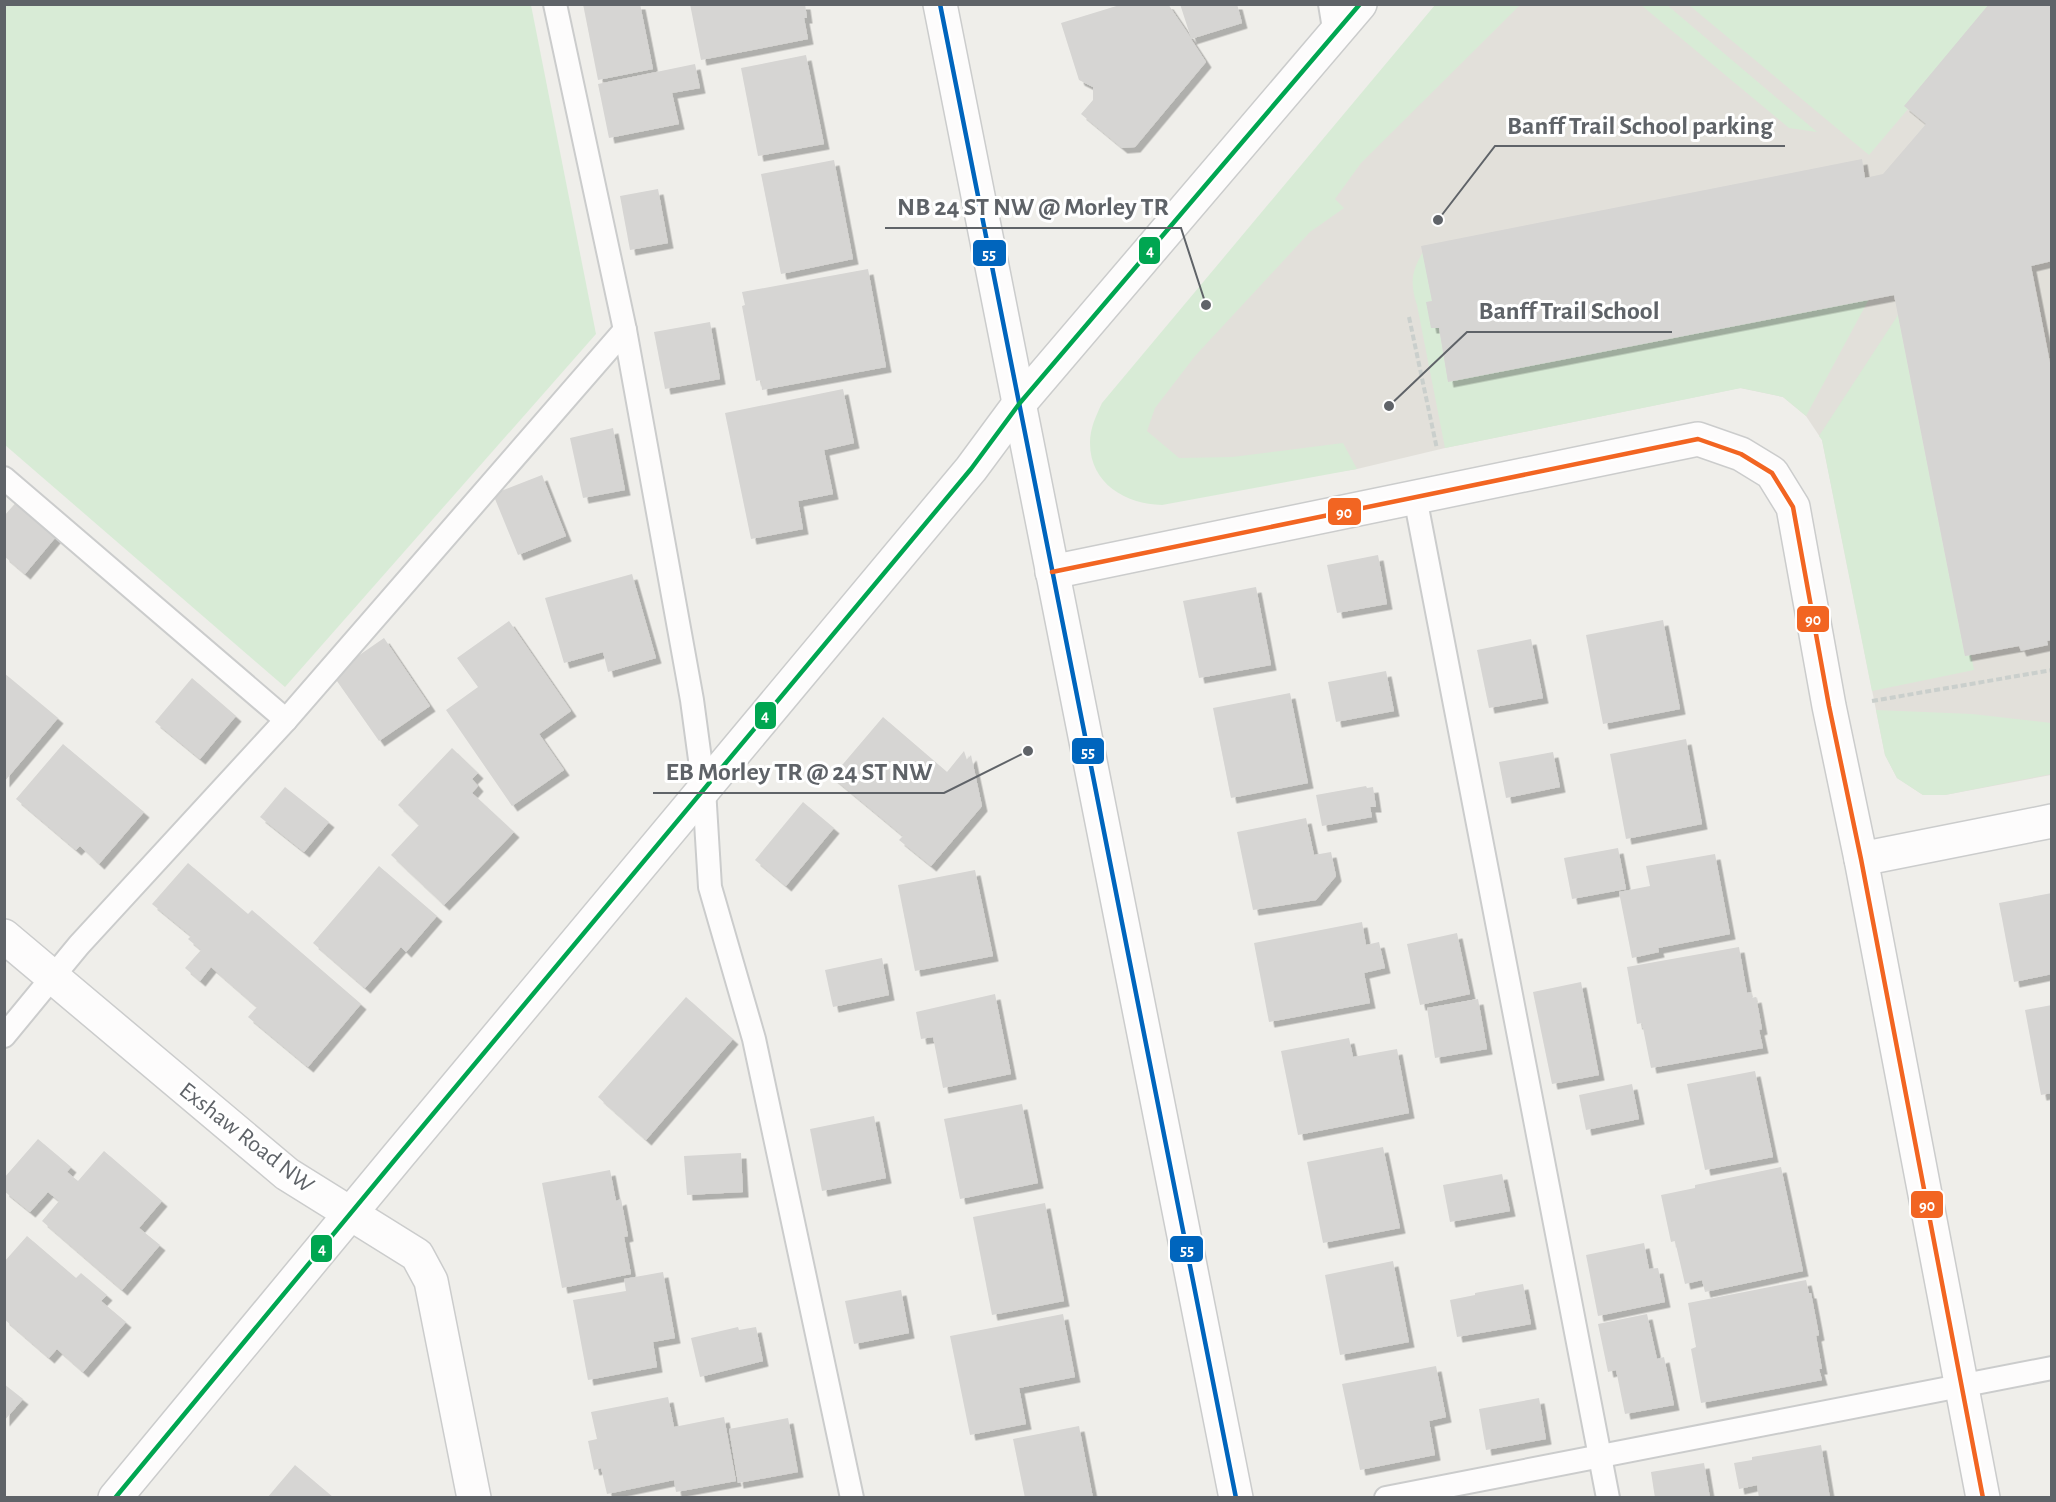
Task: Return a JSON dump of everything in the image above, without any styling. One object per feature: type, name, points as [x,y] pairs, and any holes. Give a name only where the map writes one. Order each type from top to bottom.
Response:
[{"type":"street","points":[[940,4],[1236,1497]]},
{"type":"street","points":[[115,1497],[971,469],[1019,405],[1332,20],[1360,4]]},
{"type":"street","points":[[1052,572],[1698,439],[1741,454],[1772,473],[1793,507],[1829,706],[1861,859],[1983,1497]]},
{"type":"street","points":[[1861,859],[2052,820]]},
{"type":"street","name":"Exshaw Road NW","points":[[4,936],[287,1174],[417,1255],[431,1281],[474,1497]]},
{"type":"lane","points":[[555,4],[625,330],[692,700],[704,789],[710,887],[754,1040],[852,1497]]},
{"type":"lane","points":[[4,1036],[79,945],[286,720],[625,330]]},
{"type":"lane","points":[[4,478],[286,720]]},
{"type":"lane","points":[[1415,498],[1608,1497]]},
{"type":"lane","points":[[1386,1497],[2052,1368]]},
{"type":"path","points":[[1409,317],[1438,455]]},
{"type":"path","points":[[1829,706],[1874,701],[2052,670]]},
{"type":"shaded area","points":[[1461,5],[2051,5],[2051,775],[1945,795],[1923,795],[1897,778],[1885,755],[1822,440],[1806,416],[1783,397],[1740,388],[1445,448],[1357,469],[1195,494],[1106,430]]},
{"type":"green space","points":[[5,4],[531,5],[596,334],[285,687],[5,445]]},
{"type":"green space","points":[[1435,5],[1520,5],[1361,163],[1335,199],[1344,208],[1310,232],[1195,356],[1155,408],[1147,431],[1179,458],[1232,457],[1343,443],[1357,469],[1162,505],[1136,501],[1112,489],[1096,470],[1090,443],[1094,422],[1102,403]]},
{"type":"green space","points":[[1641,5],[1667,5],[1817,132],[1789,128]]},
{"type":"green space","points":[[1689,5],[1989,5],[1869,155]]},
{"type":"green space","points":[[1423,252],[1432,301],[1427,302],[1439,328],[1448,381],[1869,299],[1806,416],[1783,397],[1741,388],[1445,448],[1413,291],[1414,272]]},
{"type":"green space","points":[[1898,315],[1965,656],[1971,655],[1974,670],[1872,691],[1822,440],[1819,436]]},
{"type":"green space","points":[[1876,710],[1972,714],[2051,723],[2051,774],[1945,795],[1923,795],[1897,778],[1885,755]]},
{"type":"building","points":[[583,4],[640,4],[653,69],[598,80]]},
{"type":"building","points":[[690,4],[805,4],[807,18],[804,18],[808,39],[701,60]]},
{"type":"building","points":[[1123,4],[1168,4],[1191,38],[1180,4],[1237,4],[1242,23],[1191,39],[1206,62],[1135,147],[1122,148],[1081,114],[1093,100],[1093,87],[1079,80],[1061,23]]},
{"type":"building","points":[[1989,4],[2052,4],[2052,261],[2031,266],[2052,373],[2052,640],[2047,641],[2048,645],[2021,651],[2019,646],[1965,656],[1894,295],[1448,382],[1439,328],[1431,328],[1426,302],[1432,301],[1421,246],[1862,159],[1865,178],[1883,174],[1926,124],[1904,106]]},
{"type":"building","points":[[806,55],[824,144],[758,156],[741,68]]},
{"type":"building","points":[[695,64],[700,88],[672,93],[679,124],[609,138],[598,84]]},
{"type":"building","points":[[834,160],[853,259],[781,274],[761,174]]},
{"type":"building","points":[[658,189],[668,243],[630,250],[620,196]]},
{"type":"building","points":[[868,269],[886,367],[762,390],[761,380],[756,381],[742,306],[745,305],[742,292]]},
{"type":"building","points":[[710,322],[720,379],[665,389],[654,332]]},
{"type":"building","points":[[843,389],[854,443],[824,450],[833,494],[798,501],[803,529],[751,539],[725,413]]},
{"type":"building","points":[[613,428],[625,490],[583,498],[570,438]]},
{"type":"building","points":[[542,475],[566,536],[518,555],[493,494]]},
{"type":"building","points":[[20,498],[60,532],[25,574],[4,556],[4,516]]},
{"type":"building","points":[[1378,555],[1387,604],[1337,613],[1327,565]]},
{"type":"building","points":[[632,574],[656,658],[608,672],[603,652],[564,663],[545,598]]},
{"type":"building","points":[[1256,587],[1271,665],[1199,678],[1183,601]]},
{"type":"building","points":[[1663,620],[1680,709],[1603,724],[1586,635]]},
{"type":"building","points":[[509,621],[571,711],[539,734],[564,770],[512,806],[446,710],[478,687],[457,658]]},
{"type":"building","points":[[384,638],[430,706],[379,741],[332,674]]},
{"type":"building","points":[[1531,639],[1543,698],[1489,708],[1477,650]]},
{"type":"building","points":[[1386,671],[1394,711],[1336,722],[1328,682]]},
{"type":"building","points":[[4,673],[58,718],[4,782]]},
{"type":"building","points":[[192,678],[236,716],[200,759],[155,722]]},
{"type":"building","points":[[1290,693],[1308,783],[1231,798],[1213,708]]},
{"type":"building","points":[[883,717],[947,772],[964,751],[967,760],[971,755],[982,806],[931,866],[899,840],[903,836],[832,777]]},
{"type":"building","points":[[1686,739],[1702,824],[1626,839],[1610,754]]},
{"type":"building","points":[[63,744],[144,812],[99,864],[80,846],[76,850],[16,799]]},
{"type":"building","points":[[452,748],[478,773],[472,779],[478,786],[472,793],[514,832],[444,905],[391,855],[419,825],[398,805]]},
{"type":"building","points":[[1553,752],[1560,787],[1506,798],[1499,762]]},
{"type":"building","points":[[1366,786],[1367,788],[1373,787],[1376,807],[1370,807],[1372,817],[1322,826],[1316,795]]},
{"type":"building","points":[[285,787],[329,822],[304,852],[260,817]]},
{"type":"building","points":[[803,802],[834,828],[786,886],[755,860]]},
{"type":"building","points":[[1306,818],[1314,855],[1331,852],[1336,876],[1316,900],[1253,910],[1237,832]]},
{"type":"building","points":[[1618,848],[1626,889],[1572,899],[1564,858]]},
{"type":"building","points":[[1715,854],[1730,934],[1658,948],[1659,952],[1632,958],[1619,892],[1650,886],[1646,866]]},
{"type":"building","points":[[188,863],[248,914],[252,910],[361,1004],[308,1067],[248,1017],[257,1007],[211,967],[200,981],[185,968],[201,950],[188,939],[191,936],[152,904]]},
{"type":"building","points":[[379,866],[437,916],[406,952],[401,947],[365,988],[313,943]]},
{"type":"building","points":[[975,870],[993,956],[915,971],[898,885]]},
{"type":"building","points":[[2052,893],[2052,974],[2014,982],[1999,903]]},
{"type":"building","points":[[1362,922],[1366,945],[1379,942],[1385,968],[1364,973],[1370,1003],[1269,1022],[1254,943]]},
{"type":"building","points":[[1457,933],[1470,994],[1420,1005],[1407,944]]},
{"type":"building","points":[[1739,947],[1747,993],[1751,992],[1752,998],[1756,997],[1763,1048],[1651,1068],[1642,1023],[1637,1024],[1627,967]]},
{"type":"building","points":[[882,958],[889,995],[833,1007],[825,970]]},
{"type":"building","points":[[1581,982],[1599,1075],[1552,1084],[1533,992]]},
{"type":"building","points":[[995,994],[1011,1074],[943,1088],[933,1037],[921,1039],[916,1012]]},
{"type":"building","points":[[686,997],[733,1039],[646,1140],[598,1097]]},
{"type":"building","points":[[1478,999],[1487,1049],[1435,1058],[1427,1008]]},
{"type":"building","points":[[2052,1005],[2052,1093],[2041,1095],[2025,1010]]},
{"type":"building","points":[[1349,1038],[1353,1057],[1397,1049],[1409,1113],[1298,1135],[1281,1051]]},
{"type":"building","points":[[1755,1071],[1773,1157],[1705,1170],[1687,1084]]},
{"type":"building","points":[[1632,1084],[1639,1119],[1586,1130],[1579,1095]]},
{"type":"building","points":[[1022,1104],[1038,1183],[960,1199],[944,1119]]},
{"type":"building","points":[[874,1116],[886,1178],[822,1191],[810,1129]]},
{"type":"building","points":[[38,1139],[71,1167],[67,1172],[78,1181],[104,1151],[162,1201],[139,1228],[160,1245],[122,1290],[42,1221],[59,1201],[48,1192],[30,1212],[4,1191],[4,1178]]},
{"type":"building","points":[[1383,1147],[1400,1228],[1323,1243],[1307,1162]]},
{"type":"building","points":[[741,1153],[743,1192],[687,1195],[684,1156]]},
{"type":"building","points":[[1781,1167],[1803,1271],[1705,1292],[1702,1280],[1685,1284],[1675,1241],[1671,1242],[1661,1195],[1695,1188],[1695,1185]]},
{"type":"building","points":[[610,1170],[616,1201],[621,1199],[628,1236],[624,1237],[631,1274],[562,1288],[542,1183]]},
{"type":"building","points":[[1502,1174],[1510,1211],[1450,1222],[1443,1185]]},
{"type":"building","points":[[1045,1203],[1064,1301],[992,1315],[973,1217]]},
{"type":"building","points":[[27,1236],[76,1278],[81,1273],[107,1295],[101,1301],[126,1322],[83,1372],[57,1349],[49,1358],[4,1319],[4,1262]]},
{"type":"building","points":[[1644,1243],[1649,1269],[1658,1268],[1665,1302],[1598,1316],[1586,1255]]},
{"type":"building","points":[[1393,1261],[1409,1342],[1340,1355],[1325,1275]]},
{"type":"building","points":[[663,1272],[675,1338],[653,1342],[657,1367],[588,1380],[573,1300],[626,1291],[624,1279]]},
{"type":"building","points":[[1806,1280],[1809,1293],[1811,1293],[1819,1335],[1816,1336],[1822,1380],[1701,1403],[1691,1349],[1696,1347],[1688,1303]]},
{"type":"building","points":[[1523,1284],[1531,1324],[1457,1337],[1450,1300]]},
{"type":"building","points":[[901,1290],[909,1333],[854,1344],[845,1301]]},
{"type":"building","points":[[1063,1314],[1075,1377],[1019,1388],[1026,1424],[970,1435],[950,1336]]},
{"type":"building","points":[[1647,1314],[1657,1359],[1664,1357],[1674,1405],[1625,1414],[1616,1370],[1608,1372],[1598,1324]]},
{"type":"building","points":[[738,1327],[739,1330],[756,1327],[763,1361],[700,1377],[691,1338]]},
{"type":"building","points":[[1436,1366],[1446,1417],[1429,1421],[1435,1455],[1360,1470],[1342,1384]]},
{"type":"building","points":[[4,1384],[23,1399],[4,1421]]},
{"type":"building","points":[[668,1397],[674,1427],[724,1417],[736,1481],[676,1492],[674,1480],[607,1494],[601,1468],[594,1470],[588,1441],[597,1439],[591,1412]]},
{"type":"building","points":[[1539,1398],[1546,1439],[1486,1450],[1479,1409]]},
{"type":"building","points":[[788,1418],[798,1472],[738,1483],[729,1429]]},
{"type":"building","points":[[1079,1426],[1093,1498],[1025,1498],[1013,1439]]},
{"type":"building","points":[[1821,1445],[1830,1498],[1759,1498],[1757,1485],[1739,1489],[1734,1463],[1752,1460],[1752,1457]]},
{"type":"building","points":[[1704,1463],[1710,1498],[1655,1498],[1651,1472]]},
{"type":"building","points":[[295,1465],[334,1498],[267,1498]]},
{"type":"transit line","name":"55","points":[[940,4],[1236,1498]]},
{"type":"transit line","name":"4","points":[[115,1498],[971,469],[1019,404],[1360,4]]},
{"type":"transit line","name":"90","points":[[1052,572],[1698,439],[1741,454],[1772,473],[1793,507],[1829,706],[1861,859],[1983,1498]]},
{"type":"place","name":"Banff Trail School parking","points":[[1438,220]]},
{"type":"place","name":"NB 24 ST NW @ Morley TR","points":[[1206,305]]},
{"type":"place","name":"Banff Trail School","points":[[1389,406]]},
{"type":"place","name":"EB Morley TR @ 24 ST NW","points":[[1028,751]]}]
